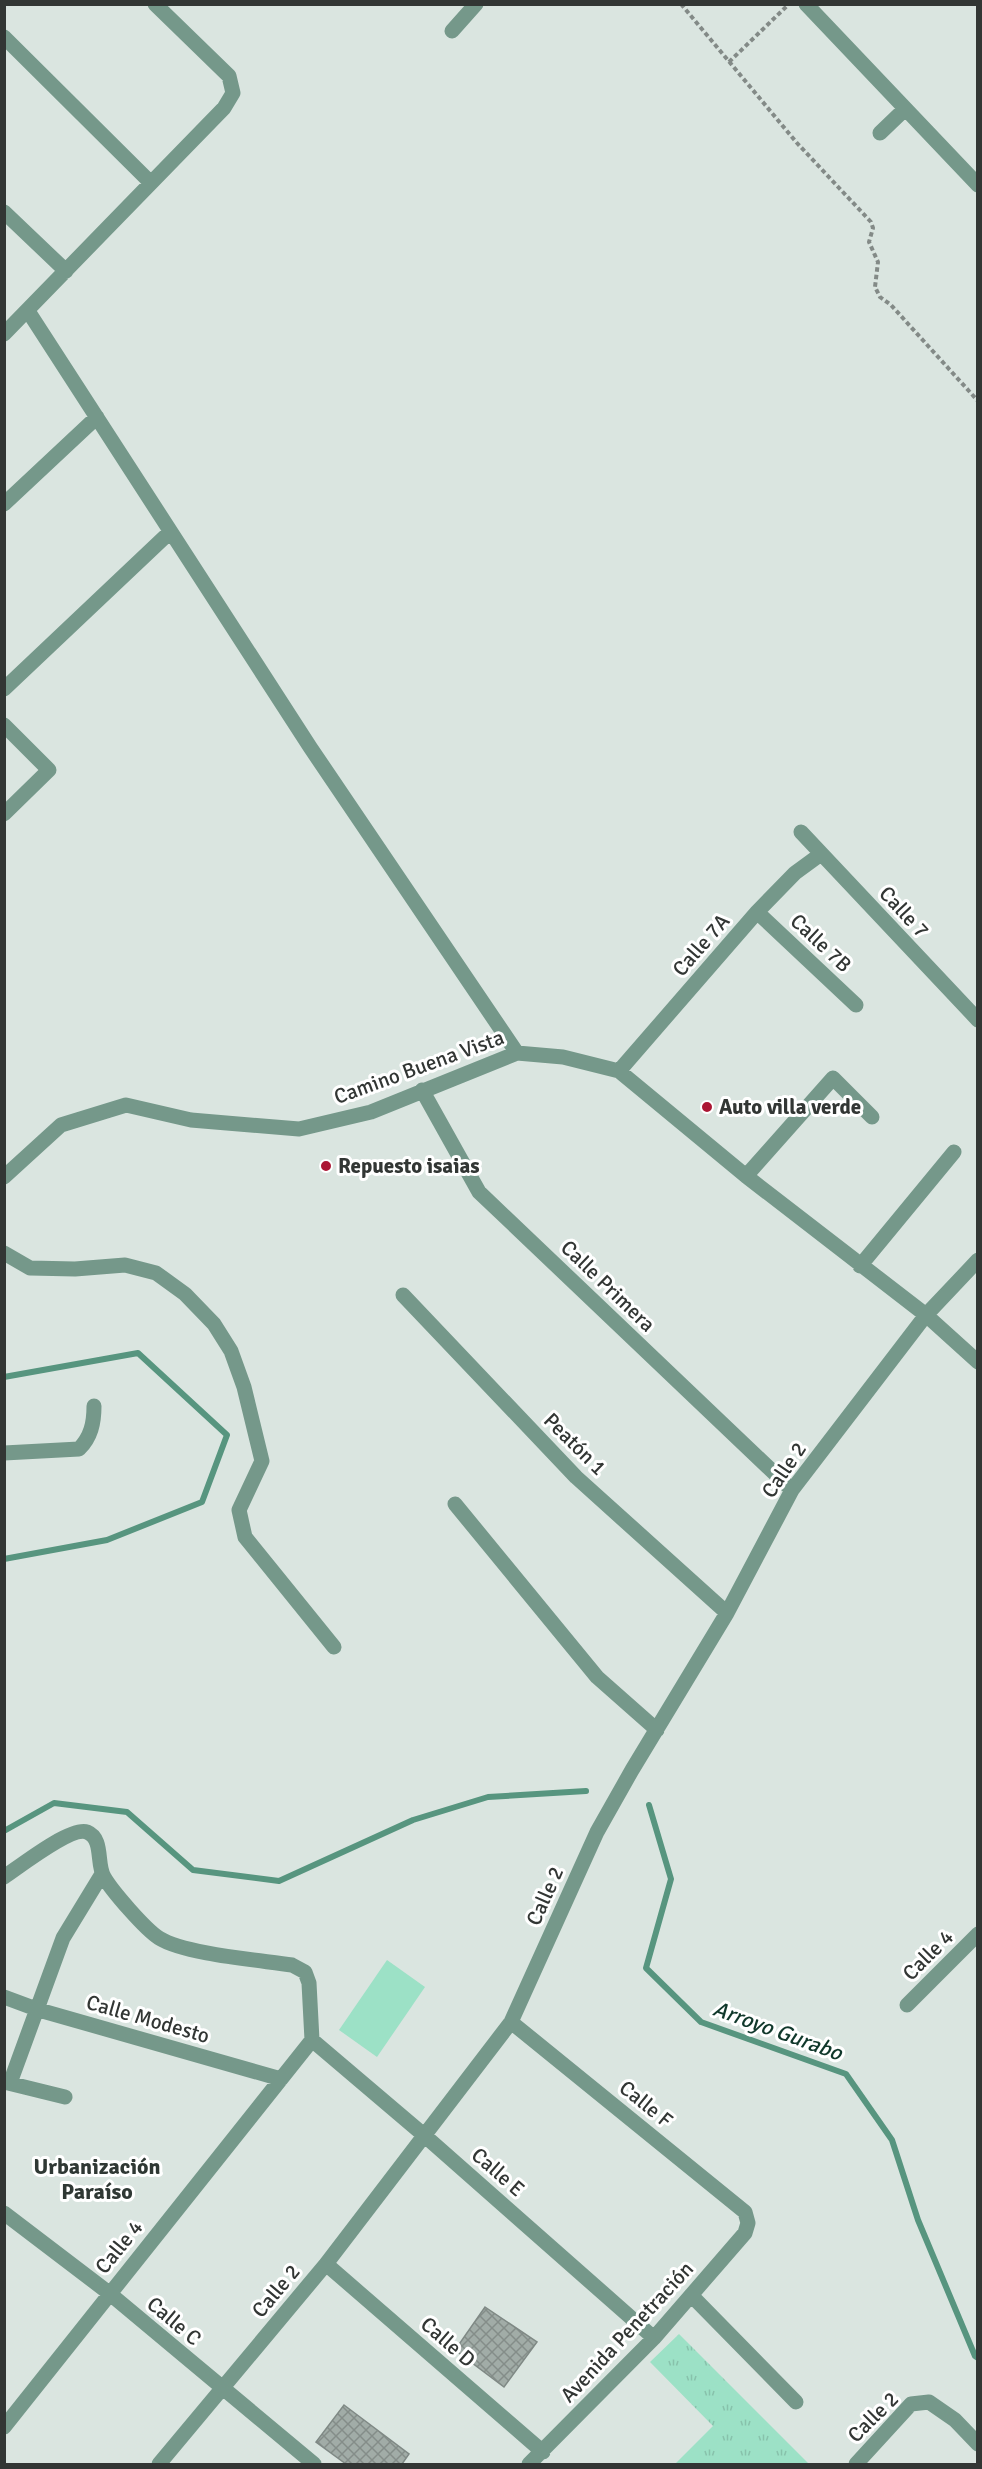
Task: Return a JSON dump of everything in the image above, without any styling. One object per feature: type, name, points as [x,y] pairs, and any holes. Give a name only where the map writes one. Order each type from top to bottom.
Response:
[{"type":"street","points":[[4,334],[224,108],[233,93],[229,76],[155,4]]},
{"type":"street","points":[[452,31],[476,4]]},
{"type":"street","points":[[806,4],[978,185]]},
{"type":"street","points":[[4,38],[151,183]]},
{"type":"street","points":[[880,133],[905,109]]},
{"type":"street","points":[[4,212],[66,271]]},
{"type":"street","points":[[28,311],[316,757],[517,1053]]},
{"type":"street","points":[[4,504],[97,417]]},
{"type":"street","points":[[4,689],[170,532]]},
{"type":"street","points":[[4,725],[49,770],[4,814]]},
{"type":"street","name":"Calle 7","points":[[801,832],[978,1020]]},
{"type":"street","name":"Calle 7A","points":[[619,1071],[757,912],[795,873],[821,854]]},
{"type":"street","name":"Calle 7B","points":[[757,912],[856,1005]]},
{"type":"street","name":"Camino Buena Vista","points":[[4,1177],[61,1125],[126,1106],[191,1120],[298,1129],[371,1112],[517,1053],[563,1057],[619,1071],[746,1176],[926,1315],[978,1362]]},
{"type":"street","points":[[746,1176],[833,1078],[872,1117]]},
{"type":"street","name":"Calle Primera","points":[[422,1090],[479,1192],[792,1490]]},
{"type":"street","points":[[860,1266],[954,1152]]},
{"type":"street","points":[[4,1253],[30,1268],[75,1269],[125,1264],[156,1273],[185,1294],[214,1324],[231,1351],[244,1387],[262,1461],[239,1510],[241,1527],[245,1537],[334,1647]]},
{"type":"street","points":[[926,1315],[975,1267]]},
{"type":"street","name":"Peatón 1","points":[[403,1295],[576,1477],[727,1613]]},
{"type":"street","name":"Calle 2","points":[[159,2464],[326,2264],[511,2022],[597,1832],[727,1613],[792,1490],[926,1315]]},
{"type":"street","points":[[4,1453],[79,1449],[86,1442],[91,1430],[94,1406]]},
{"type":"street","points":[[455,1503],[597,1677],[657,1730]]},
{"type":"street","points":[[4,1877],[74,1833],[80,1831],[93,1836],[97,1843],[102,1874],[120,1899],[158,1937],[185,1948],[292,1965],[305,1972],[309,1983],[312,2040]]},
{"type":"street","points":[[65,2097],[7,2082],[39,2010],[63,1938],[102,1874]]},
{"type":"street","name":"Calle 4","points":[[907,2005],[978,1934]]},
{"type":"street","name":"Calle Modesto","points":[[4,1997],[39,2010],[281,2079]]},
{"type":"street","name":"Calle F","points":[[511,2022],[745,2212],[748,2223]]},
{"type":"street","name":"Calle 4","points":[[4,2427],[312,2040]]},
{"type":"street","name":"Calle E","points":[[312,2040],[425,2136],[654,2338]]},
{"type":"street","name":"Calle C","points":[[4,2213],[109,2293],[314,2464]]},
{"type":"street","name":"Avenida Penetración","points":[[529,2464],[654,2338],[745,2233],[748,2223]]},
{"type":"street","name":"Calle D","points":[[326,2264],[543,2452]]},
{"type":"street","points":[[691,2295],[796,2402]]},
{"type":"street","name":"Calle 2","points":[[856,2464],[911,2404],[929,2402],[955,2420],[978,2444]]},
{"type":"path","points":[[681,4],[797,143],[871,222],[873,228],[869,242],[878,262],[875,279],[880,297],[891,305],[978,401]]},
{"type":"path","points":[[729,62],[789,4]]},
{"type":"green space","points":[[387,1960],[425,1987],[377,2057],[339,2030]]},
{"type":"green space","points":[[679,2334],[809,2464],[675,2464],[713,2426],[650,2362]]},
{"type":"building","points":[[485,2307],[537,2342],[504,2387],[455,2350]]},
{"type":"building","points":[[344,2405],[409,2454],[402,2464],[346,2464],[316,2442]]},
{"type":"waterway","name":"Arroyo Gurabo","points":[[4,1377],[138,1353],[227,1435],[202,1502],[107,1540],[4,1559]]},
{"type":"waterway","name":"Arroyo Gurabo","points":[[4,1831],[54,1803],[127,1812],[193,1870],[279,1881],[413,1820],[488,1797],[586,1791]]},
{"type":"waterway","name":"Arroyo Gurabo","points":[[649,1805],[671,1879],[646,1968],[701,2022],[846,2074],[892,2140],[918,2220],[975,2356],[978,2358]]},
{"type":"place","name":"Auto villa verde","points":[[707,1107]]},
{"type":"place","name":"Repuesto isaias","points":[[326,1166]]},
{"type":"district","name":"Urbanización Paraíso","points":[[97,2178]]}]
